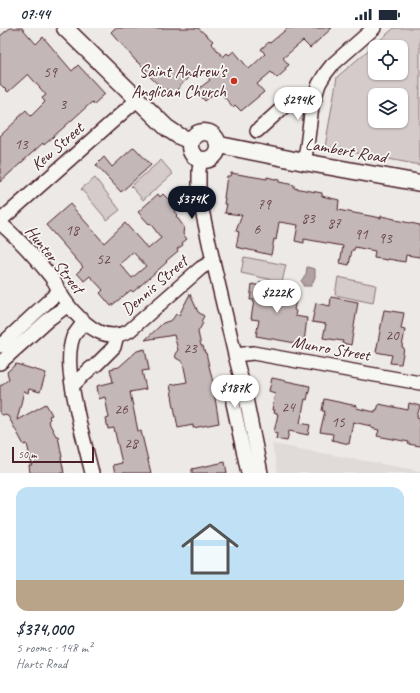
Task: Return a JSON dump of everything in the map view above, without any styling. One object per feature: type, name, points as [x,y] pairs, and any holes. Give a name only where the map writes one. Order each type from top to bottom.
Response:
[{"type":"main road","points":[[65,28],[167,128],[179,136],[191,141]]},
{"type":"main road","points":[[197,134],[211,134],[217,141],[217,150],[213,157],[201,160],[193,155],[190,146],[191,141],[197,134]]},
{"type":"main road","name":"Lambert Road","points":[[218,146],[225,146],[420,183]]},
{"type":"street","points":[[304,162],[313,100],[319,84],[327,71],[374,28]]},
{"type":"street","points":[[257,132],[290,101],[301,98],[313,100]]},
{"type":"street","name":"Kew Street","points":[[0,222],[138,99]]},
{"type":"street","points":[[201,160],[199,170],[199,196],[245,393],[261,473]]},
{"type":"street","name":"Hunter Street","points":[[0,222],[50,276],[68,305],[82,320]]},
{"type":"street","name":"Dennis Street","points":[[82,320],[101,333],[117,335],[127,332],[136,326],[201,268],[213,261]]},
{"type":"street","points":[[0,346],[59,292]]},
{"type":"street","points":[[0,363],[68,305]]},
{"type":"street","points":[[82,320],[74,335],[71,346],[70,370],[72,386],[92,473]]},
{"type":"street","name":"Dennis Street","points":[[72,386],[114,347],[117,335]]},
{"type":"street","name":"Munro Street","points":[[235,355],[253,352],[420,383]]},
{"type":"street","points":[[245,393],[236,397],[233,400],[233,403],[248,473]]},
{"type":"shaded area","points":[[394,28],[420,28],[420,165],[325,147],[337,77],[368,50],[368,80],[408,80],[408,40],[380,40]]},
{"type":"shaded area","points":[[161,160],[173,174],[143,200],[131,186]]},
{"type":"shaded area","points":[[95,178],[120,210],[107,220],[81,189]]},
{"type":"shaded area","points":[[244,257],[286,265],[282,282],[241,273]]},
{"type":"shaded area","points":[[307,267],[315,269],[315,277],[311,286],[303,286],[301,281],[306,274]]},
{"type":"shaded area","points":[[338,277],[376,285],[373,303],[335,295]]},
{"type":"shaded area","points":[[272,444],[420,471],[420,473],[278,473]]},
{"type":"building","points":[[10,28],[22,28],[36,44],[43,37],[72,71],[78,65],[105,94],[94,104],[92,102],[44,145],[43,143],[0,182],[0,136],[26,110],[31,116],[45,102],[42,98],[46,95],[28,74],[8,92],[0,84],[0,36]]},
{"type":"building","points":[[115,28],[198,28],[213,41],[211,43],[223,57],[227,53],[229,55],[234,51],[249,69],[265,54],[261,49],[288,28],[332,28],[310,48],[303,41],[283,58],[289,65],[285,68],[286,70],[277,78],[271,72],[257,84],[264,92],[241,111],[235,105],[233,107],[218,90],[205,101],[196,91],[210,80],[198,67],[173,94],[167,89],[165,91],[145,72],[147,70],[136,61],[111,32]]},
{"type":"building","points":[[134,147],[151,165],[121,192],[96,165],[104,157],[112,167]]},
{"type":"building","points":[[231,173],[267,179],[267,177],[279,180],[279,182],[294,185],[294,188],[322,193],[322,196],[339,200],[338,210],[381,218],[381,216],[420,225],[420,257],[406,255],[405,262],[374,258],[375,251],[355,247],[354,250],[352,250],[349,265],[340,263],[343,246],[304,239],[304,243],[295,241],[298,225],[279,222],[276,240],[274,239],[271,255],[236,247],[239,232],[236,231],[242,215],[225,213],[227,204],[224,204],[227,176],[230,176]]},
{"type":"building","points":[[177,193],[184,202],[174,211],[184,227],[183,234],[187,239],[182,243],[183,245],[177,249],[178,251],[166,261],[167,262],[133,292],[131,290],[111,306],[100,293],[103,290],[90,276],[84,281],[77,273],[83,267],[46,225],[70,204],[104,243],[125,223],[148,249],[161,238],[150,223],[149,224],[138,212],[158,194],[160,197],[163,194],[169,200]],"holes":[[[133,252],[146,266],[132,278],[120,264]]]},
{"type":"building","points":[[260,282],[290,287],[289,294],[297,295],[294,310],[296,311],[295,316],[307,318],[304,342],[301,342],[301,344],[256,336],[259,320],[251,319],[254,300],[250,300],[252,284],[260,286]]},
{"type":"building","points":[[190,294],[198,312],[204,316],[201,322],[203,323],[198,332],[201,346],[203,346],[206,353],[215,391],[219,423],[193,428],[193,425],[178,428],[170,385],[187,382],[183,362],[176,358],[175,354],[178,350],[174,335],[145,340],[163,323],[172,320],[176,314],[179,315]]},
{"type":"building","points":[[331,297],[358,302],[351,345],[342,343],[343,341],[323,338],[326,324],[312,322],[316,303],[330,306]]},
{"type":"building","points":[[384,310],[404,313],[401,329],[405,330],[402,347],[404,348],[401,364],[390,363],[392,355],[376,352]]},
{"type":"building","points":[[145,349],[149,370],[142,371],[146,389],[130,392],[138,431],[141,431],[151,473],[115,473],[113,465],[122,463],[114,428],[108,429],[106,419],[109,418],[105,397],[99,399],[97,386],[113,382],[110,369],[119,367],[137,351]]},
{"type":"building","points":[[16,364],[46,373],[40,392],[29,389],[28,393],[24,391],[17,420],[46,404],[52,415],[49,416],[50,419],[48,421],[56,436],[58,436],[64,473],[30,473],[29,465],[32,465],[27,444],[24,445],[8,416],[0,414],[0,386],[9,379],[7,372]]},
{"type":"building","points":[[272,378],[310,386],[307,400],[305,399],[300,423],[310,425],[308,435],[289,431],[287,441],[276,439],[277,433],[274,432],[278,414],[274,413],[275,410],[272,410],[275,393],[269,391]]},
{"type":"building","points":[[324,399],[357,406],[356,408],[375,412],[379,404],[408,410],[409,403],[420,406],[417,417],[420,418],[420,446],[408,444],[409,442],[377,436],[379,430],[371,428],[371,426],[353,422],[349,444],[332,440],[333,434],[320,432],[325,411],[322,411]]},
{"type":"building","points":[[225,462],[227,473],[192,473],[192,469]]},
{"type":"place","name":"Saint Andrew's Anglican Church","points":[[234,81]]}]
